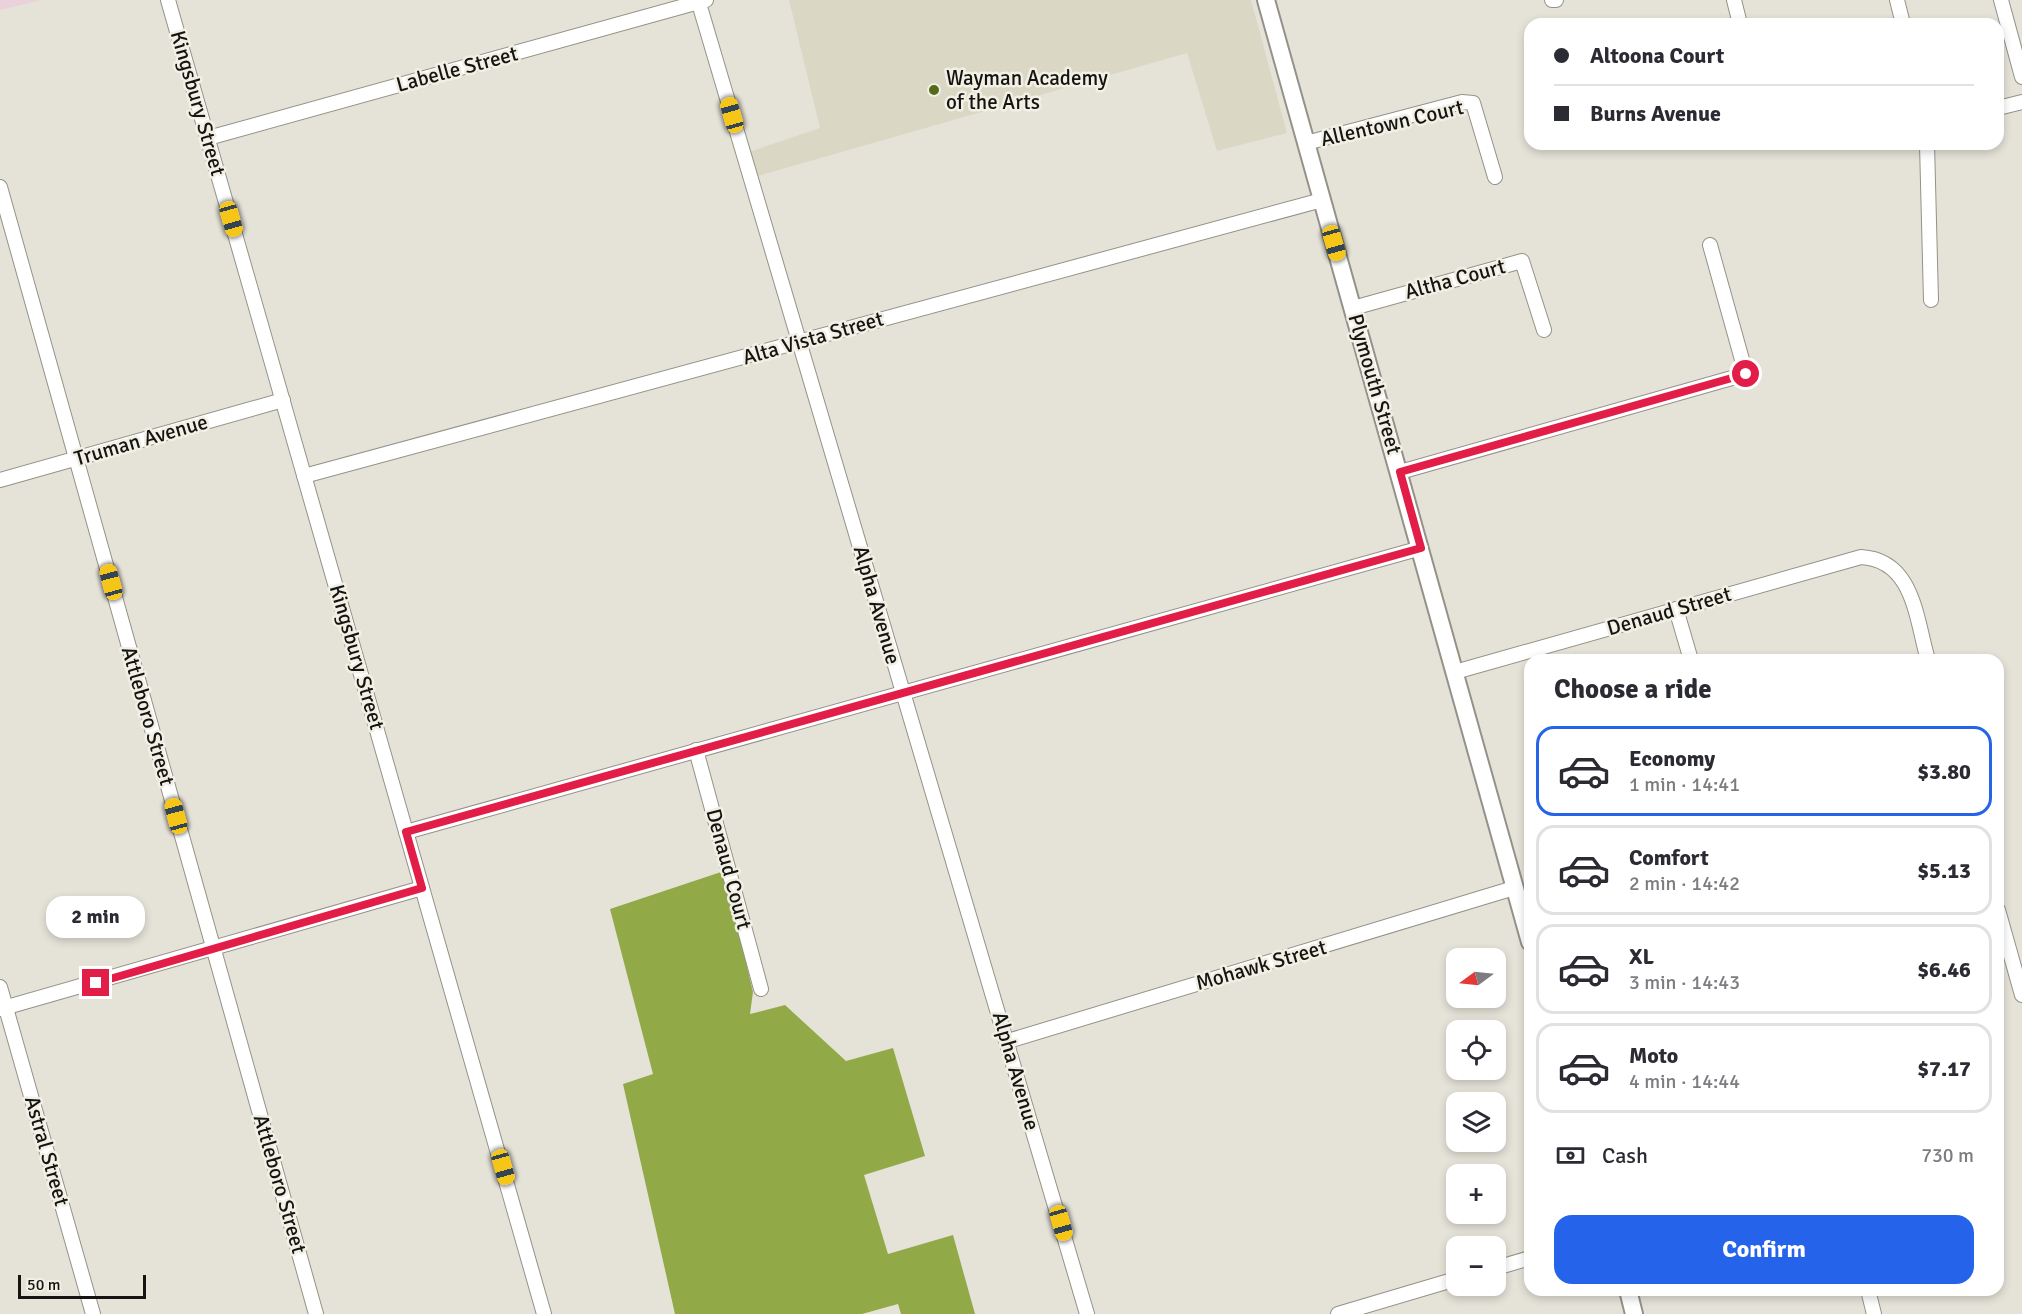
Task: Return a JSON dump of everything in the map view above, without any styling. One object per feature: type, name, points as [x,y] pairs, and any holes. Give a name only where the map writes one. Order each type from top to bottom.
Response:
[{"type":"street","name":"Kingsbury Street","points":[[168,0],[544,1314]]},
{"type":"street","name":"Plymouth Street","points":[[1266,0],[1400,472],[1524,922]]},
{"type":"street","points":[[1734,0],[1738,18]]},
{"type":"street","points":[[1897,0],[1902,18]]},
{"type":"street","points":[[2001,0],[2022,77]]},
{"type":"street","name":"Labelle Street","points":[[208,138],[701,1]]},
{"type":"street","name":"Alpha Avenue","points":[[701,1],[1087,1314]]},
{"type":"street","name":"Allentown Court","points":[[1306,143],[1462,102],[1473,103],[1495,177]]},
{"type":"street","points":[[2004,106],[2022,102]]},
{"type":"street","points":[[1927,150],[1931,300]]},
{"type":"street","name":"Attleboro Street","points":[[0,187],[316,1314]]},
{"type":"street","name":"Alta Vista Street","points":[[304,476],[1322,200]]},
{"type":"street","points":[[1400,472],[1746,374],[1710,245]]},
{"type":"street","name":"Altha Court","points":[[1353,308],[1522,261],[1544,330]]},
{"type":"street","name":"Truman Avenue","points":[[0,480],[283,400]]},
{"type":"street","points":[[406,832],[1421,548]]},
{"type":"street","name":"Denaud Street","points":[[1455,672],[1862,557],[1884,561],[1900,574],[1908,589],[1926,654]]},
{"type":"street","points":[[1676,609],[1689,654]]},
{"type":"street","name":"Denaud Court","points":[[696,750],[761,989]]},
{"type":"street","points":[[3,1008],[422,888]]},
{"type":"street","name":"Mohawk Street","points":[[1008,1041],[1514,888]]},
{"type":"street","points":[[2004,931],[2022,995]]},
{"type":"street","name":"Astral Street","points":[[0,987],[3,1008],[93,1314]]},
{"type":"street","points":[[1506,1265],[1524,1260]]},
{"type":"street","points":[[1338,1314],[1446,1282]]},
{"type":"street","points":[[1630,1296],[1635,1314]]},
{"type":"street","points":[[1870,1296],[1874,1314]]},
{"type":"shaded area","points":[[0,0],[41,0],[0,10]]},
{"type":"shaded area","name":"Wayman Academy of the Arts","points":[[789,0],[1251,0],[1287,133],[1217,151],[1187,53],[758,176],[749,152],[820,128]]},
{"type":"green space","points":[[724,871],[753,992],[750,1014],[785,1005],[846,1061],[893,1048],[925,1156],[864,1175],[888,1254],[953,1235],[975,1314],[901,1314],[898,1304],[862,1314],[675,1314],[623,1084],[653,1074],[610,909]]},
{"type":"place","name":"Wayman Academy of the Arts","points":[[934,90]]},
{"type":"route","points":[[96,983],[422,888],[406,832],[1239,597],[1421,548],[1400,472],[1746,374]]}]
